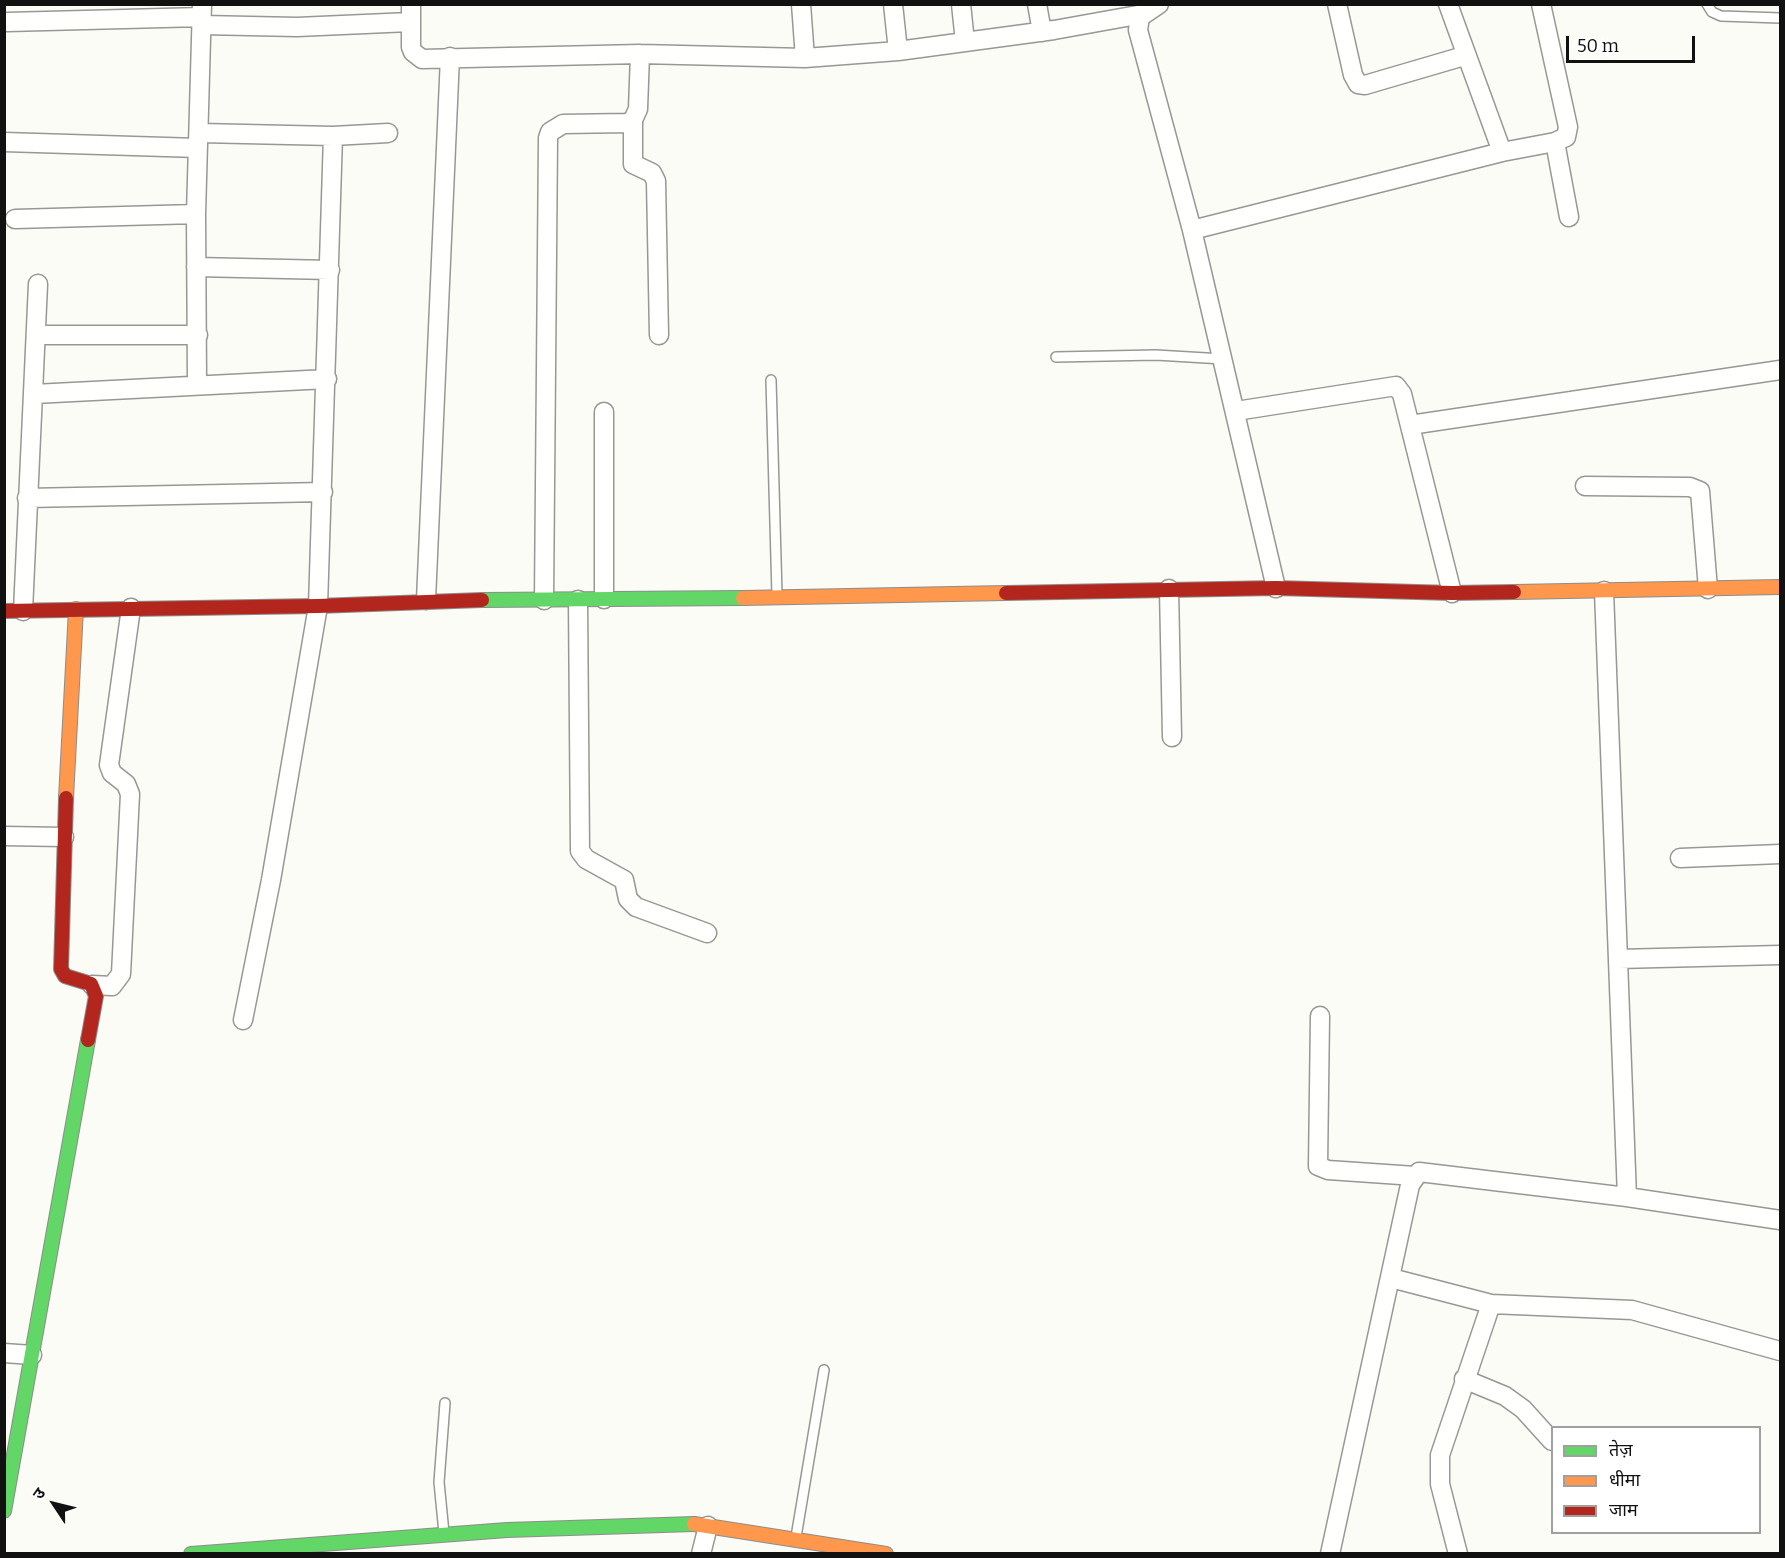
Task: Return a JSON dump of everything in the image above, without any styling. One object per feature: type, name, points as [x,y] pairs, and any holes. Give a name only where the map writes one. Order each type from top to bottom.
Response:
[{"type":"street","points":[[801,4],[805,58]]},
{"type":"street","points":[[893,4],[898,51]]},
{"type":"street","points":[[961,4],[964,42]]},
{"type":"street","points":[[1037,4],[1042,32]]},
{"type":"street","points":[[7,21],[202,15],[297,27],[410,13],[411,47],[418,58],[640,54],[805,58],[898,51],[1042,32],[1143,14],[1159,4]]},
{"type":"street","points":[[1336,4],[1353,75],[1358,84],[1365,85],[1464,56]]},
{"type":"street","points":[[1448,4],[1464,56],[1502,152]]},
{"type":"street","points":[[1192,230],[1502,152],[1555,142],[1566,137],[1568,127],[1541,4]]},
{"type":"street","points":[[1143,14],[1137,30],[1192,230],[1276,588]]},
{"type":"street","points":[[197,384],[196,214],[202,15]]},
{"type":"street","points":[[640,54],[638,109],[633,120],[633,164],[652,173],[656,182],[658,335]]},
{"type":"street","points":[[426,600],[450,57]]},
{"type":"street","points":[[544,600],[548,138],[550,132],[563,124],[627,123],[633,120]]},
{"type":"street","points":[[4,142],[199,141],[388,133]]},
{"type":"street","points":[[243,1020],[271,880],[318,606],[333,136]]},
{"type":"street","points":[[1555,142],[1569,217]]},
{"type":"street","points":[[15,219],[196,214]]},
{"type":"street","points":[[196,267],[330,270]]},
{"type":"street","points":[[23,611],[38,284]]},
{"type":"street","points":[[37,335],[198,335]]},
{"type":"street","points":[[1410,425],[1641,393],[1780,370]]},
{"type":"street","points":[[34,394],[327,379]]},
{"type":"street","points":[[1236,411],[1389,386],[1396,387],[1401,394],[1410,425],[1452,593]]},
{"type":"street","points":[[604,412],[604,599]]},
{"type":"street","points":[[1585,486],[1690,487],[1700,491],[1708,588]]},
{"type":"street","points":[[27,498],[323,492]]},
{"type":"street","points":[[4,611],[318,606],[426,600],[777,598],[1169,589],[1276,588],[1452,593],[1780,587]]},
{"type":"street","points":[[1169,589],[1172,737]]},
{"type":"street","points":[[1604,591],[1627,1197]]},
{"type":"street","points":[[578,600],[580,851],[586,859],[624,880],[628,899],[636,907],[707,933]]},
{"type":"street","points":[[76,609],[64,837],[61,969],[65,975],[92,985],[112,986],[118,982],[121,974],[130,794],[126,784],[112,773],[109,765],[131,608]]},
{"type":"street","points":[[4,836],[64,837]]},
{"type":"street","points":[[1680,858],[1780,854]]},
{"type":"street","points":[[1617,959],[1780,955]]},
{"type":"street","points":[[4,1511],[9,1458],[32,1355],[96,996],[92,985]]},
{"type":"street","points":[[1320,1016],[1318,1166],[1328,1170],[1415,1176],[1425,1172],[1627,1197],[1780,1220]]},
{"type":"street","points":[[1330,1554],[1410,1185],[1415,1176]]},
{"type":"street","points":[[1391,1278],[1491,1304],[1632,1310],[1780,1351]]},
{"type":"street","points":[[1458,1554],[1440,1484],[1440,1455],[1491,1304]]},
{"type":"street","points":[[4,1353],[32,1355]]},
{"type":"street","points":[[1464,1379],[1504,1396],[1523,1408],[1551,1440]]},
{"type":"street","points":[[701,1554],[708,1526]]},
{"type":"street","points":[[191,1554],[348,1548],[444,1535],[507,1530],[708,1526],[886,1554]]},
{"type":"lane","points":[[1707,4],[1712,12],[1721,16],[1780,18]]},
{"type":"lane","points":[[1056,357],[1156,354],[1223,360]]},
{"type":"lane","points":[[771,380],[777,598]]},
{"type":"lane","points":[[796,1539],[824,1370]]},
{"type":"lane","points":[[444,1535],[439,1482],[445,1403]]},
{"type":"traffic: fast","points":[[482,600],[743,598]]},
{"type":"traffic: fast","points":[[4,1511],[88,1040]]},
{"type":"traffic: fast","points":[[191,1554],[507,1530],[694,1524]]},
{"type":"traffic: slow","points":[[1514,592],[1780,587]]},
{"type":"traffic: slow","points":[[743,598],[1006,593]]},
{"type":"traffic: slow","points":[[66,798],[76,609]]},
{"type":"traffic: slow","points":[[694,1524],[886,1554]]},
{"type":"traffic: jam","points":[[1006,593],[1276,588],[1452,593],[1514,592]]},
{"type":"traffic: jam","points":[[4,611],[318,606],[482,600]]},
{"type":"traffic: jam","points":[[66,798],[61,969],[65,976],[91,984],[96,996],[88,1040]]}]
